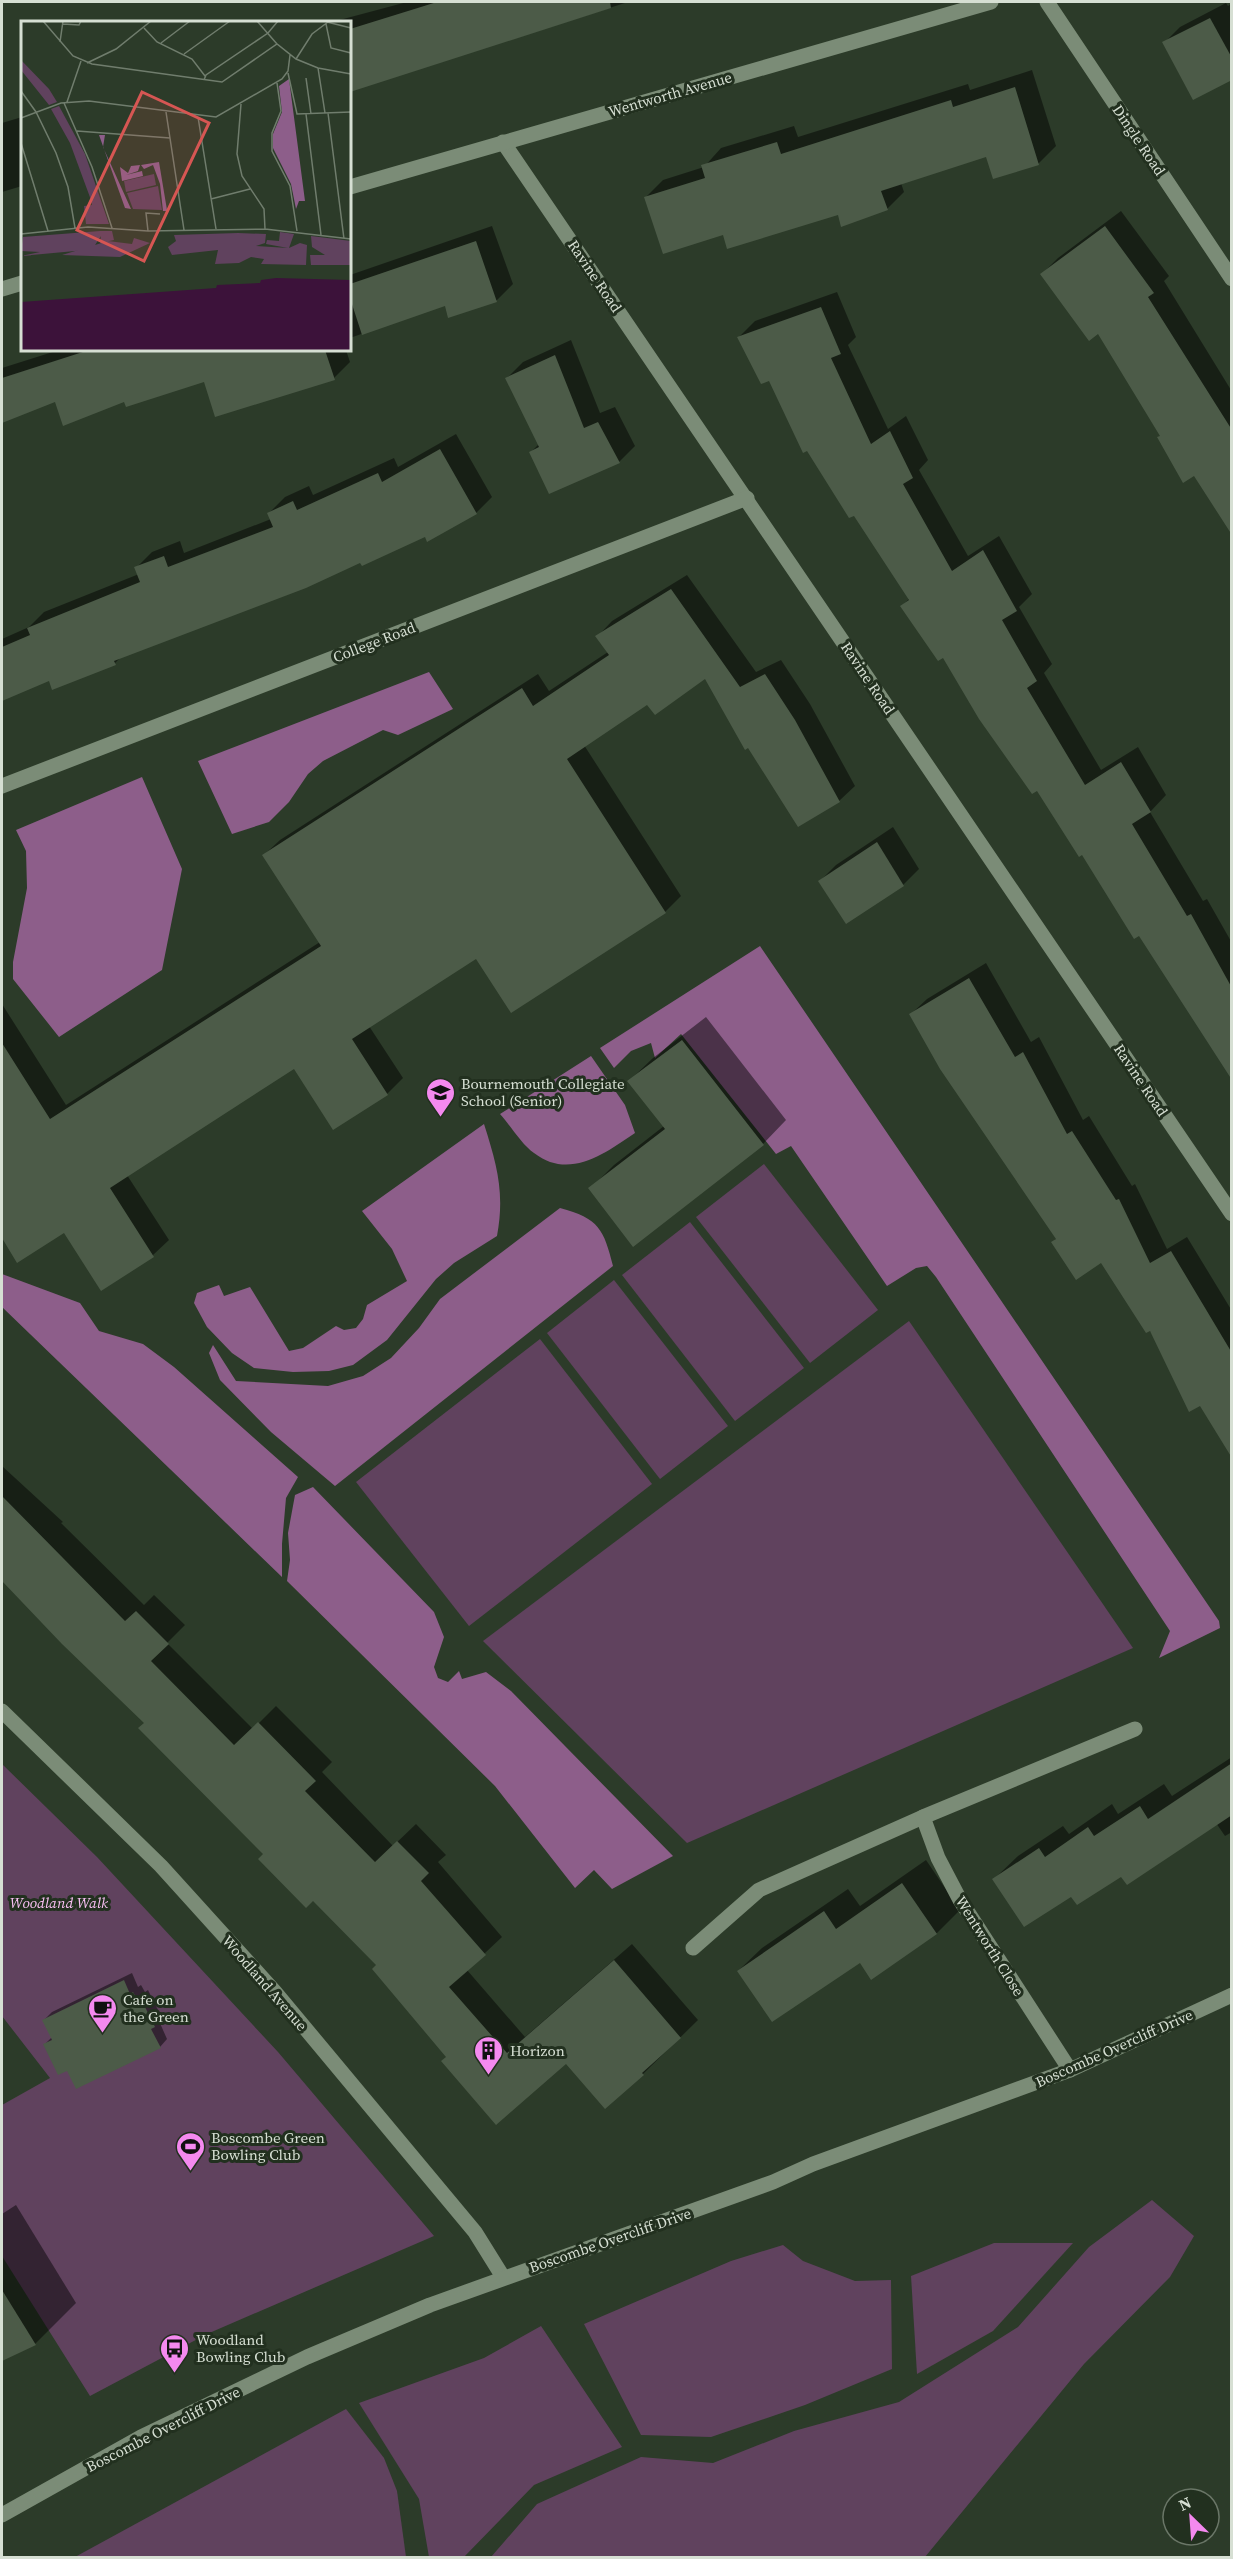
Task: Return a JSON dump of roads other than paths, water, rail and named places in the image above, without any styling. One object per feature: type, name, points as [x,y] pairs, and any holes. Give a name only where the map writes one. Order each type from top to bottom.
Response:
[{"type":"street","name":"Wentworth Avenue","points":[[351,187],[991,2]]},
{"type":"street","name":"Dingle Road","points":[[1047,2],[1232,279]]},
{"type":"street","name":"Ravine Road","points":[[503,142],[1232,1214]]},
{"type":"street","points":[[2,289],[21,283]]},
{"type":"street","name":"College Road","points":[[2,786],[747,498]]},
{"type":"street","name":"Woodland Avenue","points":[[2,1711],[161,1866],[275,1992],[475,2232],[503,2277]]},
{"type":"street","points":[[693,1948],[759,1890],[923,1816],[1135,1729]]},
{"type":"street","name":"Wentworth Close","points":[[923,1816],[938,1858],[960,1900],[1070,2070]]},
{"type":"street","name":"Boscombe Overcliff Drive","points":[[2,2515],[141,2437],[297,2362],[430,2305],[773,2182],[813,2164],[1070,2070],[1232,1995]]},
{"type":"place","name":"Bournemouth Collegiate School (Senior)","points":[[440,1118]]},
{"type":"place","name":"Cafe on the Green","points":[[102,2034]]},
{"type":"place","name":"Horizon","points":[[489,2076]]},
{"type":"place","name":"Boscombe Green Bowling Club","points":[[190,2172]]},
{"type":"place","name":"Woodland Bowling Club","points":[[175,2374]]},
{"type":"park label","name":"Woodland Walk","points":[[59,1902]]}]
